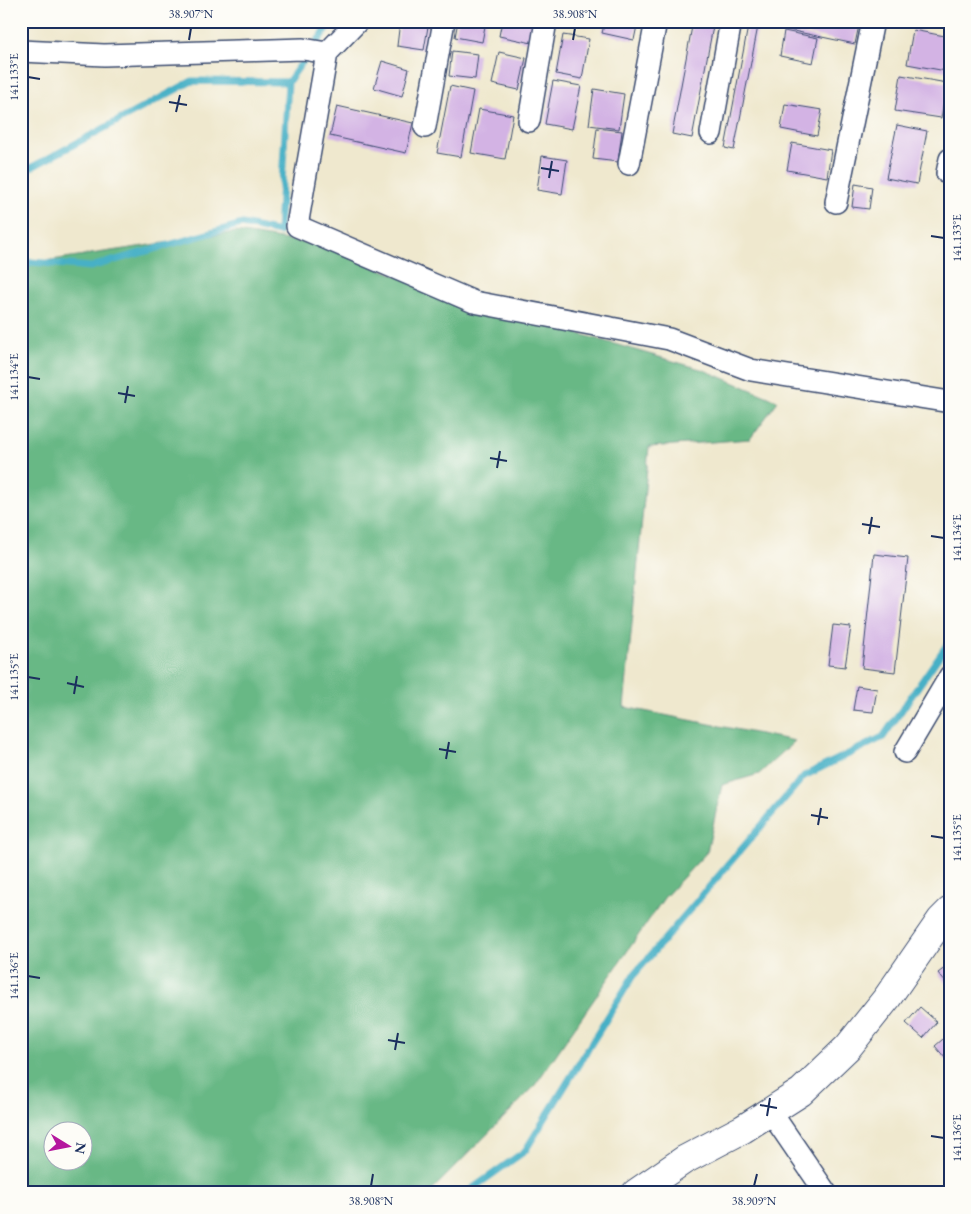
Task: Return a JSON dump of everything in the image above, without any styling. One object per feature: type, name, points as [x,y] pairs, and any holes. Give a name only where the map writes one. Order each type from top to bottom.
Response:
[{"type":"street","points":[[358,21],[327,53],[297,226],[474,302],[669,339],[751,370],[950,402]]},
{"type":"street","points":[[426,127],[444,21]]},
{"type":"street","points":[[529,121],[546,21]]},
{"type":"street","points":[[629,164],[656,21]]},
{"type":"street","points":[[711,133],[731,21]]},
{"type":"street","points":[[836,202],[873,21]]},
{"type":"street","points":[[21,51],[104,55],[303,50],[327,53]]},
{"type":"street","points":[[905,752],[950,676]]},
{"type":"street","points":[[636,1193],[684,1160],[743,1129],[801,1092],[848,1047],[887,998],[941,920],[950,911]]},
{"type":"street","points":[[770,1111],[826,1193]]},
{"type":"green space","points":[[236,232],[319,245],[449,296],[704,370],[778,401],[750,439],[649,447],[624,707],[795,741],[759,774],[722,785],[707,852],[664,898],[533,1088],[429,1193],[21,1193],[21,267],[45,261]]},
{"type":"building","points":[[400,21],[429,21],[424,50],[397,46]]},
{"type":"building","points":[[458,21],[486,21],[482,42],[455,37]]},
{"type":"building","points":[[502,21],[536,21],[532,43],[499,36]]},
{"type":"building","points":[[605,21],[638,21],[634,40],[602,33]]},
{"type":"building","points":[[693,21],[714,21],[692,138],[672,134]]},
{"type":"building","points":[[749,21],[759,21],[734,150],[725,148]]},
{"type":"building","points":[[786,21],[843,21],[859,25],[855,44],[784,29]]},
{"type":"building","points":[[913,30],[950,37],[946,71],[907,64]]},
{"type":"building","points":[[784,31],[818,38],[813,63],[780,56]]},
{"type":"building","points":[[563,35],[589,39],[582,79],[556,74]]},
{"type":"building","points":[[452,51],[478,54],[475,79],[449,76]]},
{"type":"building","points":[[499,52],[526,58],[519,90],[492,84]]},
{"type":"building","points":[[382,61],[409,69],[402,96],[374,88]]},
{"type":"building","points":[[901,75],[947,83],[941,118],[895,111]]},
{"type":"building","points":[[553,81],[581,86],[572,129],[545,124]]},
{"type":"building","points":[[450,86],[473,91],[461,157],[437,153]]},
{"type":"building","points":[[594,89],[624,94],[619,129],[589,125]]},
{"type":"building","points":[[785,104],[822,110],[817,136],[781,129]]},
{"type":"building","points":[[337,106],[413,123],[406,153],[330,136]]},
{"type":"building","points":[[479,109],[513,115],[505,159],[471,153]]},
{"type":"building","points":[[897,125],[927,131],[917,184],[886,178]]},
{"type":"building","points":[[597,128],[622,131],[618,162],[593,159]]},
{"type":"building","points":[[792,143],[831,150],[827,177],[787,170]]},
{"type":"building","points":[[542,156],[567,160],[562,194],[537,190]]},
{"type":"building","points":[[855,184],[872,187],[869,209],[852,207]]},
{"type":"building","points":[[874,554],[908,558],[895,672],[862,668]]},
{"type":"building","points":[[833,625],[851,627],[845,667],[828,665]]},
{"type":"building","points":[[857,686],[877,689],[873,712],[853,710]]},
{"type":"building","points":[[950,964],[950,988],[938,973]]},
{"type":"building","points":[[920,1007],[937,1022],[923,1038],[906,1023]]},
{"type":"building","points":[[950,1033],[950,1056],[946,1059],[935,1046]]},
{"type":"waterway","points":[[21,173],[192,81],[288,82],[332,21]]},
{"type":"waterway","points":[[21,269],[31,262],[91,267],[242,224],[279,232],[288,82]]},
{"type":"waterway","points":[[466,1193],[525,1151],[633,976],[804,776],[883,737],[950,638]]}]
